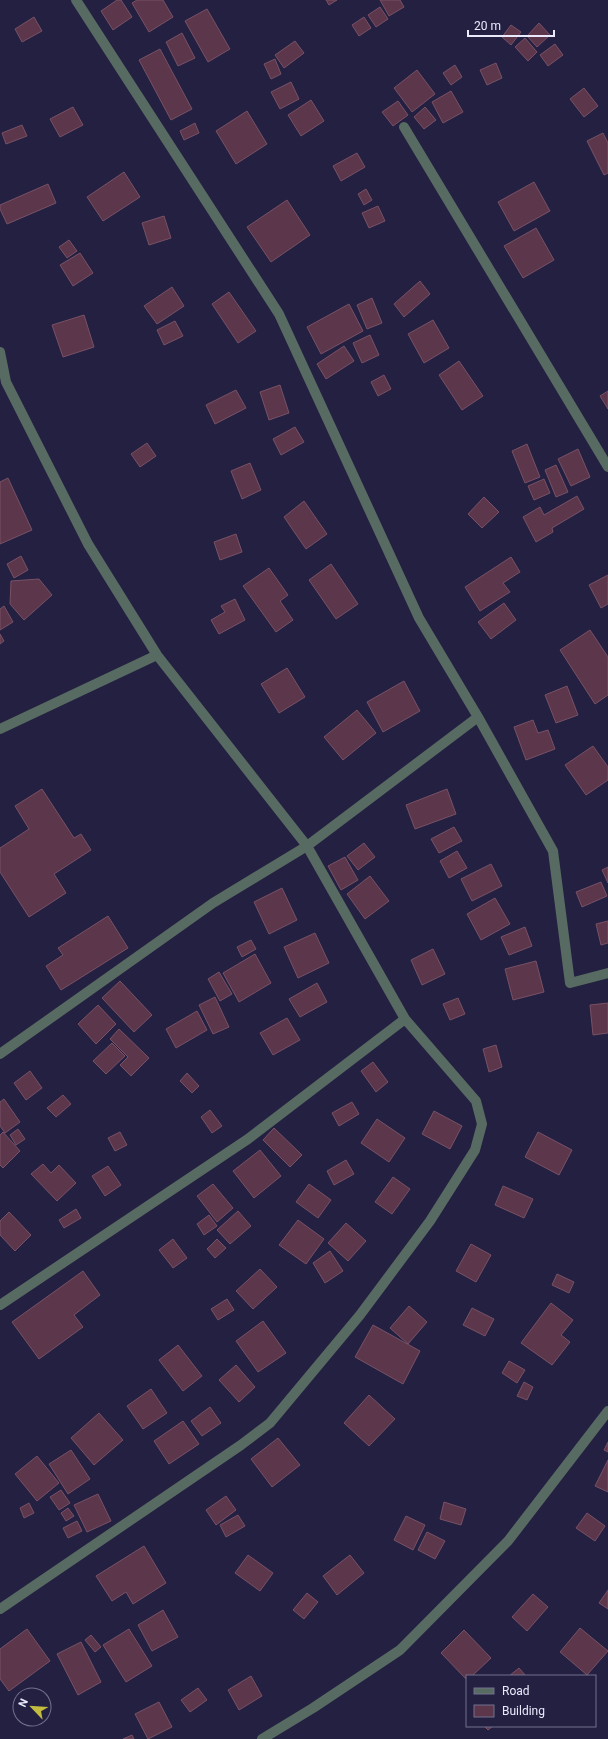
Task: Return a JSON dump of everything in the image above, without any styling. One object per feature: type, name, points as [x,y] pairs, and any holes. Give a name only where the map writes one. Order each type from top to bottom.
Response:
[{"type":"street","points":[[76,0],[279,314],[419,618],[478,717],[553,851],[570,983],[608,973]]},
{"type":"street","points":[[404,127],[608,467]]},
{"type":"street","points":[[0,352],[6,382],[88,544],[157,655],[307,846],[405,1019],[476,1101],[482,1124],[475,1150],[430,1221],[360,1316],[270,1423],[241,1445],[0,1609]]},
{"type":"street","points":[[0,729],[157,655]]},
{"type":"street","points":[[0,1054],[213,903],[307,846],[478,717]]},
{"type":"street","points":[[0,1305],[248,1139],[405,1019]]},
{"type":"street","points":[[262,1739],[313,1708],[400,1650],[508,1541],[608,1411]]},
{"type":"building","points":[[117,0],[121,0],[132,17],[113,30],[101,11]]},
{"type":"building","points":[[137,0],[163,0],[173,17],[149,32],[132,3]]},
{"type":"building","points":[[326,0],[337,0],[329,5]]},
{"type":"building","points":[[380,0],[400,0],[404,7],[389,16]]},
{"type":"building","points":[[380,7],[388,19],[376,27],[368,15]]},
{"type":"building","points":[[207,9],[230,49],[208,62],[185,21]]},
{"type":"building","points":[[34,17],[42,31],[22,42],[15,29]]},
{"type":"building","points":[[364,17],[371,28],[359,36],[352,25]]},
{"type":"building","points":[[539,23],[550,35],[537,47],[527,36]]},
{"type":"building","points":[[511,25],[521,32],[511,45],[502,37]]},
{"type":"building","points":[[182,33],[195,58],[178,66],[166,42]]},
{"type":"building","points":[[525,38],[537,52],[528,61],[515,47]]},
{"type":"building","points":[[295,41],[304,53],[284,68],[275,55]]},
{"type":"building","points":[[555,44],[563,55],[548,66],[540,55]]},
{"type":"building","points":[[160,49],[192,109],[171,120],[139,60]]},
{"type":"building","points":[[275,59],[281,74],[271,79],[264,64]]},
{"type":"building","points":[[496,63],[502,78],[487,85],[480,70]]},
{"type":"building","points":[[455,65],[462,77],[451,85],[443,73]]},
{"type":"building","points":[[417,70],[435,94],[412,112],[394,88]]},
{"type":"building","points":[[291,82],[299,99],[280,109],[271,92]]},
{"type":"building","points":[[584,88],[598,106],[584,117],[570,99]]},
{"type":"building","points":[[451,91],[463,112],[443,123],[432,102]]},
{"type":"building","points":[[311,100],[324,121],[301,136],[288,115]]},
{"type":"building","points":[[398,101],[408,115],[393,126],[382,112]]},
{"type":"building","points":[[73,107],[83,125],[60,137],[50,119]]},
{"type":"building","points":[[425,107],[436,120],[424,129],[414,117]]},
{"type":"building","points":[[247,111],[267,144],[236,164],[216,131]]},
{"type":"building","points":[[195,123],[199,133],[184,140],[180,131]]},
{"type":"building","points":[[22,125],[27,136],[6,144],[2,133]]},
{"type":"building","points":[[603,133],[608,143],[608,173],[604,175],[587,141]]},
{"type":"building","points":[[357,153],[365,167],[341,181],[333,166]]},
{"type":"building","points":[[124,172],[140,197],[103,221],[87,197]]},
{"type":"building","points":[[534,182],[550,211],[514,231],[498,202]]},
{"type":"building","points":[[48,184],[56,203],[7,224],[0,209],[0,205]]},
{"type":"building","points":[[366,189],[372,200],[364,205],[358,194]]},
{"type":"building","points":[[287,200],[310,235],[271,262],[247,227]]},
{"type":"building","points":[[378,206],[385,221],[369,228],[362,213]]},
{"type":"building","points":[[164,216],[171,238],[149,245],[142,223]]},
{"type":"building","points":[[536,228],[554,260],[523,278],[504,246]]},
{"type":"building","points":[[69,240],[77,251],[67,258],[59,247]]},
{"type":"building","points":[[80,253],[93,273],[73,286],[60,265]]},
{"type":"building","points":[[420,281],[430,294],[404,317],[394,304]]},
{"type":"building","points":[[172,287],[184,306],[157,324],[144,306]]},
{"type":"building","points":[[229,292],[256,331],[238,343],[212,304]]},
{"type":"building","points":[[372,298],[382,323],[367,329],[357,305]]},
{"type":"building","points":[[349,304],[363,331],[321,354],[307,327]]},
{"type":"building","points":[[84,315],[94,347],[63,357],[52,325]]},
{"type":"building","points":[[433,320],[449,348],[424,363],[408,334]]},
{"type":"building","points":[[175,321],[183,336],[164,345],[157,330]]},
{"type":"building","points":[[370,335],[379,355],[362,363],[353,343]]},
{"type":"building","points":[[344,346],[354,361],[326,379],[317,364]]},
{"type":"building","points":[[459,361],[483,396],[462,410],[439,375]]},
{"type":"building","points":[[384,375],[391,389],[378,396],[371,382]]},
{"type":"building","points":[[280,385],[289,413],[269,420],[260,392]]},
{"type":"building","points":[[236,390],[246,408],[215,424],[206,405]]},
{"type":"building","points":[[608,391],[608,409],[600,396]]},
{"type":"building","points":[[295,427],[304,442],[281,455],[273,439]]},
{"type":"building","points":[[147,443],[156,456],[140,467],[131,454]]},
{"type":"building","points":[[527,444],[540,477],[525,483],[512,451]]},
{"type":"building","points":[[578,449],[590,477],[571,486],[558,459]]},
{"type":"building","points":[[250,463],[261,490],[242,499],[231,471]]},
{"type":"building","points":[[556,465],[568,492],[556,497],[545,470]]},
{"type":"building","points":[[8,478],[32,530],[0,544],[0,482]]},
{"type":"building","points":[[544,479],[550,493],[534,500],[528,486]]},
{"type":"building","points":[[577,496],[584,509],[552,528],[553,532],[536,542],[523,517],[540,507],[544,515]]},
{"type":"building","points":[[484,497],[499,512],[482,528],[468,514]]},
{"type":"building","points":[[304,501],[327,534],[306,549],[284,517]]},
{"type":"building","points":[[236,534],[242,552],[220,560],[214,542]]},
{"type":"building","points":[[21,556],[28,570],[14,578],[7,564]]},
{"type":"building","points":[[511,557],[520,572],[503,583],[510,592],[480,611],[465,587]]},
{"type":"building","points":[[331,564],[358,604],[336,619],[309,580]]},
{"type":"building","points":[[269,568],[288,595],[280,601],[293,620],[276,632],[243,586]]},
{"type":"building","points":[[608,575],[608,604],[601,608],[589,585]]},
{"type":"building","points":[[39,579],[52,595],[24,620],[10,604],[11,581]]},
{"type":"building","points":[[235,599],[245,620],[219,634],[211,620],[225,612],[221,606]]},
{"type":"building","points":[[504,603],[516,620],[491,639],[478,622]]},
{"type":"building","points":[[4,606],[13,622],[0,630],[0,609]]},
{"type":"building","points":[[590,630],[608,657],[608,695],[595,704],[560,650]]},
{"type":"building","points":[[0,634],[4,641],[0,644]]},
{"type":"building","points":[[287,668],[305,697],[279,713],[261,684]]},
{"type":"building","points":[[404,681],[420,711],[383,732],[367,702]]},
{"type":"building","points":[[567,686],[578,715],[556,723],[545,695]]},
{"type":"building","points":[[357,710],[376,733],[343,760],[324,737]]},
{"type":"building","points":[[533,720],[538,733],[548,730],[555,749],[526,760],[514,727]]},
{"type":"building","points":[[593,746],[608,767],[608,780],[586,795],[565,765]]},
{"type":"building","points":[[42,789],[74,838],[81,834],[91,850],[54,874],[66,893],[29,917],[0,872],[0,848],[29,829],[15,806]]},
{"type":"building","points":[[447,789],[456,814],[415,829],[406,805]]},
{"type":"building","points":[[454,827],[462,841],[439,853],[431,839]]},
{"type":"building","points":[[364,843],[375,857],[358,870],[347,856]]},
{"type":"building","points":[[457,851],[467,868],[449,878],[440,861]]},
{"type":"building","points":[[345,857],[358,880],[341,890],[328,866]]},
{"type":"building","points":[[491,864],[502,886],[472,901],[461,879]]},
{"type":"building","points":[[608,867],[608,883],[602,870]]},
{"type":"building","points":[[370,876],[389,901],[365,919],[347,894]]},
{"type":"building","points":[[601,882],[607,896],[582,907],[576,892]]},
{"type":"building","points":[[282,888],[297,920],[269,934],[254,902]]},
{"type":"building","points":[[495,898],[510,924],[481,940],[467,914]]},
{"type":"building","points":[[108,916],[128,948],[61,990],[46,966],[63,955],[58,948]]},
{"type":"building","points":[[608,921],[608,943],[601,945],[596,924]]},
{"type":"building","points":[[525,927],[532,946],[509,955],[501,937]]},
{"type":"building","points":[[315,933],[329,963],[298,978],[284,947]]},
{"type":"building","points":[[251,940],[256,949],[242,957],[237,947]]},
{"type":"building","points":[[433,949],[445,974],[422,985],[411,960]]},
{"type":"building","points":[[255,954],[271,983],[239,1002],[223,973]]},
{"type":"building","points":[[536,961],[544,992],[513,1000],[505,969]]},
{"type":"building","points":[[219,972],[232,994],[220,1001],[208,979]]},
{"type":"building","points":[[120,981],[152,1015],[134,1032],[102,998]]},
{"type":"building","points":[[317,983],[327,1002],[300,1017],[289,999]]},
{"type":"building","points":[[215,997],[229,1027],[213,1034],[199,1005]]},
{"type":"building","points":[[458,998],[465,1014],[450,1020],[443,1004]]},
{"type":"building","points":[[608,1003],[608,1033],[593,1035],[590,1005]]},
{"type":"building","points":[[98,1005],[116,1024],[96,1044],[78,1024]]},
{"type":"building","points":[[197,1011],[207,1030],[176,1048],[166,1029]]},
{"type":"building","points":[[287,1018],[300,1040],[273,1055],[260,1033]]},
{"type":"building","points":[[119,1029],[149,1058],[131,1076],[120,1065],[128,1057],[110,1039]]},
{"type":"building","points":[[112,1043],[125,1056],[106,1074],[93,1061]]},
{"type":"building","points":[[496,1045],[502,1067],[489,1072],[483,1049]]},
{"type":"building","points":[[373,1062],[388,1082],[376,1092],[361,1071]]},
{"type":"building","points":[[30,1071],[42,1088],[26,1100],[14,1083]]},
{"type":"building","points":[[187,1073],[199,1086],[192,1093],[180,1081]]},
{"type":"building","points":[[63,1095],[71,1104],[56,1117],[47,1108]]},
{"type":"building","points":[[4,1099],[20,1122],[5,1133],[0,1126],[0,1102]]},
{"type":"building","points":[[352,1102],[359,1114],[339,1126],[332,1113]]},
{"type":"building","points":[[210,1110],[222,1126],[212,1133],[201,1117]]},
{"type":"building","points":[[434,1111],[462,1126],[450,1149],[422,1134]]},
{"type":"building","points":[[377,1119],[405,1138],[389,1162],[361,1143]]},
{"type":"building","points":[[274,1128],[302,1155],[290,1167],[263,1140]]},
{"type":"building","points":[[18,1129],[25,1139],[16,1145],[10,1135]]},
{"type":"building","points":[[3,1132],[20,1151],[3,1168],[0,1165],[0,1135]]},
{"type":"building","points":[[120,1132],[127,1145],[115,1151],[108,1138]]},
{"type":"building","points":[[538,1132],[572,1150],[559,1175],[525,1157]]},
{"type":"building","points":[[260,1150],[281,1176],[254,1198],[233,1171]]},
{"type":"building","points":[[346,1160],[354,1174],[334,1185],[327,1171]]},
{"type":"building","points":[[43,1164],[51,1173],[59,1165],[76,1183],[57,1201],[31,1174]]},
{"type":"building","points":[[108,1166],[121,1185],[105,1196],[92,1176]]},
{"type":"building","points":[[393,1177],[410,1189],[392,1214],[375,1202]]},
{"type":"building","points":[[213,1184],[233,1208],[217,1222],[197,1196]]},
{"type":"building","points":[[309,1184],[331,1200],[318,1218],[296,1202]]},
{"type":"building","points":[[503,1186],[533,1199],[524,1218],[495,1205]]},
{"type":"building","points":[[76,1209],[81,1218],[64,1228],[59,1220]]},
{"type":"building","points":[[238,1211],[251,1226],[230,1244],[217,1230]]},
{"type":"building","points":[[9,1212],[31,1235],[15,1251],[0,1235],[0,1221]]},
{"type":"building","points":[[209,1215],[217,1226],[204,1235],[197,1224]]},
{"type":"building","points":[[298,1220],[324,1239],[306,1264],[279,1245]]},
{"type":"building","points":[[346,1223],[366,1241],[348,1261],[328,1243]]},
{"type":"building","points":[[173,1239],[187,1258],[173,1268],[159,1250]]},
{"type":"building","points":[[217,1239],[226,1248],[215,1258],[207,1249]]},
{"type":"building","points":[[471,1244],[491,1255],[476,1282],[456,1271]]},
{"type":"building","points":[[330,1251],[343,1271],[325,1283],[313,1263]]},
{"type":"building","points":[[260,1269],[277,1287],[253,1309],[236,1291]]},
{"type":"building","points":[[83,1271],[100,1295],[74,1315],[83,1327],[39,1359],[12,1322]]},
{"type":"building","points":[[557,1274],[574,1282],[569,1293],[552,1285]]},
{"type":"building","points":[[227,1299],[234,1310],[218,1320],[211,1309]]},
{"type":"building","points":[[551,1303],[573,1320],[561,1335],[570,1342],[552,1365],[521,1343]]},
{"type":"building","points":[[409,1306],[427,1322],[408,1344],[390,1328]]},
{"type":"building","points":[[472,1308],[494,1319],[485,1336],[463,1325]]},
{"type":"building","points":[[263,1321],[286,1353],[258,1372],[236,1341]]},
{"type":"building","points":[[373,1325],[420,1351],[403,1384],[355,1357]]},
{"type":"building","points":[[178,1345],[202,1376],[183,1391],[159,1360]]},
{"type":"building","points":[[509,1361],[525,1370],[517,1383],[502,1373]]},
{"type":"building","points":[[236,1365],[255,1387],[239,1402],[219,1380]]},
{"type":"building","points":[[524,1382],[533,1387],[527,1400],[517,1396]]},
{"type":"building","points":[[151,1389],[167,1413],[143,1429],[127,1406]]},
{"type":"building","points":[[369,1395],[395,1419],[369,1446],[344,1423]]},
{"type":"building","points":[[210,1407],[221,1423],[202,1436],[191,1421]]},
{"type":"building","points":[[99,1413],[123,1440],[94,1465],[71,1438]]},
{"type":"building","points":[[183,1421],[199,1444],[169,1464],[154,1441]]},
{"type":"building","points":[[278,1438],[300,1465],[272,1487],[251,1459]]},
{"type":"building","points":[[608,1442],[608,1452],[604,1450]]},
{"type":"building","points":[[71,1450],[90,1479],[68,1494],[49,1464]]},
{"type":"building","points":[[37,1456],[59,1483],[37,1501],[15,1474]]},
{"type":"building","points":[[608,1460],[608,1492],[595,1486]]},
{"type":"building","points":[[61,1490],[70,1503],[59,1510],[50,1497]]},
{"type":"building","points":[[98,1494],[111,1521],[87,1532],[74,1505]]},
{"type":"building","points":[[226,1496],[236,1510],[216,1525],[206,1510]]},
{"type":"building","points":[[444,1502],[466,1509],[461,1525],[440,1519]]},
{"type":"building","points":[[29,1503],[34,1513],[24,1518],[20,1508]]},
{"type":"building","points":[[68,1508],[74,1516],[66,1521],[61,1513]]},
{"type":"building","points":[[587,1513],[605,1526],[595,1541],[576,1528]]},
{"type":"building","points":[[238,1515],[245,1526],[226,1537],[220,1525]]},
{"type":"building","points":[[406,1516],[425,1525],[413,1550],[394,1540]]},
{"type":"building","points":[[77,1521],[82,1531],[68,1538],[63,1528]]},
{"type":"building","points":[[427,1532],[445,1541],[435,1559],[418,1550]]},
{"type":"building","points":[[144,1546],[166,1583],[133,1604],[126,1592],[112,1601],[96,1576]]},
{"type":"building","points":[[248,1555],[273,1573],[260,1591],[235,1573]]},
{"type":"building","points":[[350,1555],[364,1573],[337,1595],[323,1576]]},
{"type":"building","points":[[608,1590],[608,1609],[599,1603]]},
{"type":"building","points":[[307,1593],[318,1602],[304,1619],[293,1610]]},
{"type":"building","points":[[533,1594],[548,1607],[527,1631],[512,1617]]},
{"type":"building","points":[[163,1610],[178,1637],[152,1651],[138,1625]]},
{"type":"building","points":[[580,1628],[608,1651],[587,1675],[560,1652]]},
{"type":"building","points":[[27,1629],[50,1661],[14,1687],[12,1687],[9,1691],[0,1679],[0,1649]]},
{"type":"building","points":[[129,1629],[152,1666],[126,1682],[103,1645]]},
{"type":"building","points":[[464,1630],[491,1658],[473,1675],[466,1675],[466,1679],[441,1653]]},
{"type":"building","points":[[91,1635],[101,1647],[95,1652],[85,1640]]},
{"type":"building","points":[[81,1642],[101,1682],[78,1695],[57,1654]]},
{"type":"building","points":[[519,1668],[525,1675],[510,1675]]},
{"type":"building","points":[[251,1676],[262,1696],[239,1710],[228,1690]]},
{"type":"building","points":[[198,1688],[207,1700],[190,1712],[181,1700]]},
{"type":"building","points":[[159,1702],[172,1727],[148,1739],[135,1714]]},
{"type":"building","points":[[485,1727],[492,1727],[488,1730]]},
{"type":"building","points":[[132,1735],[134,1739],[123,1739]]}]
